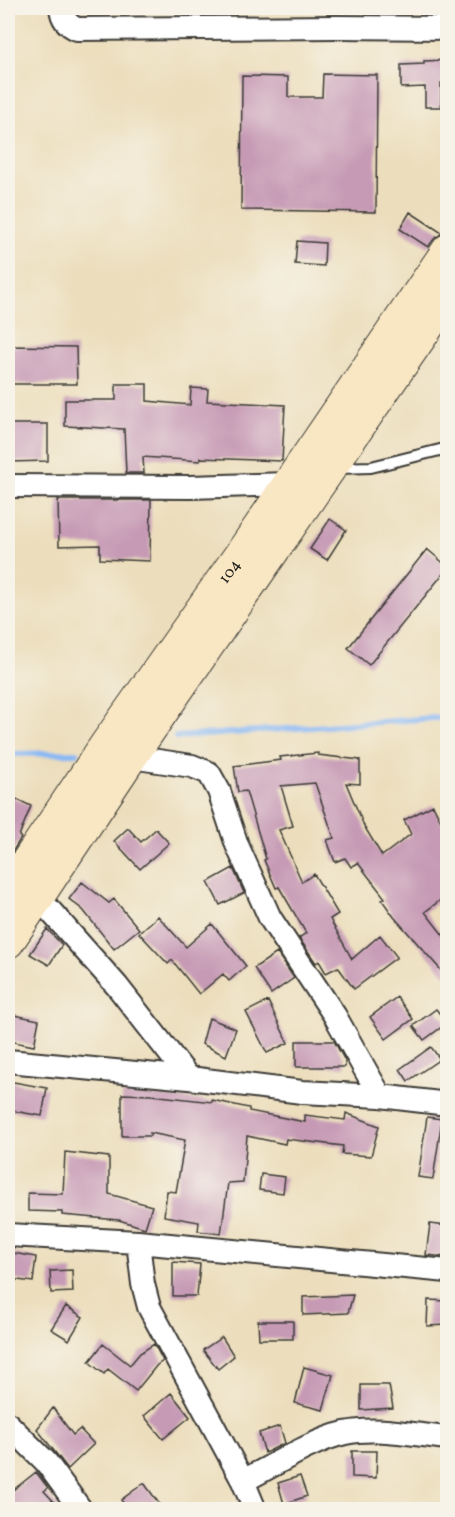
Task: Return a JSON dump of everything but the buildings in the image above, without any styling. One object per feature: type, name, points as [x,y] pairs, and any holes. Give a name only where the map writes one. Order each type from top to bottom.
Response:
[{"type":"street","points":[[61,8],[64,19],[70,26],[77,29],[447,28]]},
{"type":"street","name":"104","points":[[8,890],[119,750],[288,484],[446,254]]},
{"type":"street","points":[[8,942],[38,897],[119,750],[328,468],[447,297]]},
{"type":"street","points":[[8,486],[190,487],[288,484]]},
{"type":"street","points":[[119,750],[192,766],[209,773],[219,791],[237,845],[270,918],[335,1016],[380,1096]]},
{"type":"street","points":[[38,897],[117,986],[189,1078]]},
{"type":"street","points":[[8,1061],[189,1078],[302,1092],[380,1096],[447,1104]]},
{"type":"street","points":[[8,1235],[138,1242],[447,1271]]},
{"type":"street","points":[[138,1242],[143,1284],[149,1307],[243,1481],[255,1509]]},
{"type":"street","points":[[8,1424],[46,1462],[81,1509]]},
{"type":"street","points":[[243,1481],[325,1439],[346,1433],[372,1431],[447,1438]]},
{"type":"lane","points":[[328,468],[371,467],[447,447]]},
{"type":"waterway","points":[[176,737],[448,717]]},
{"type":"waterway","points":[[8,754],[77,753]]}]
